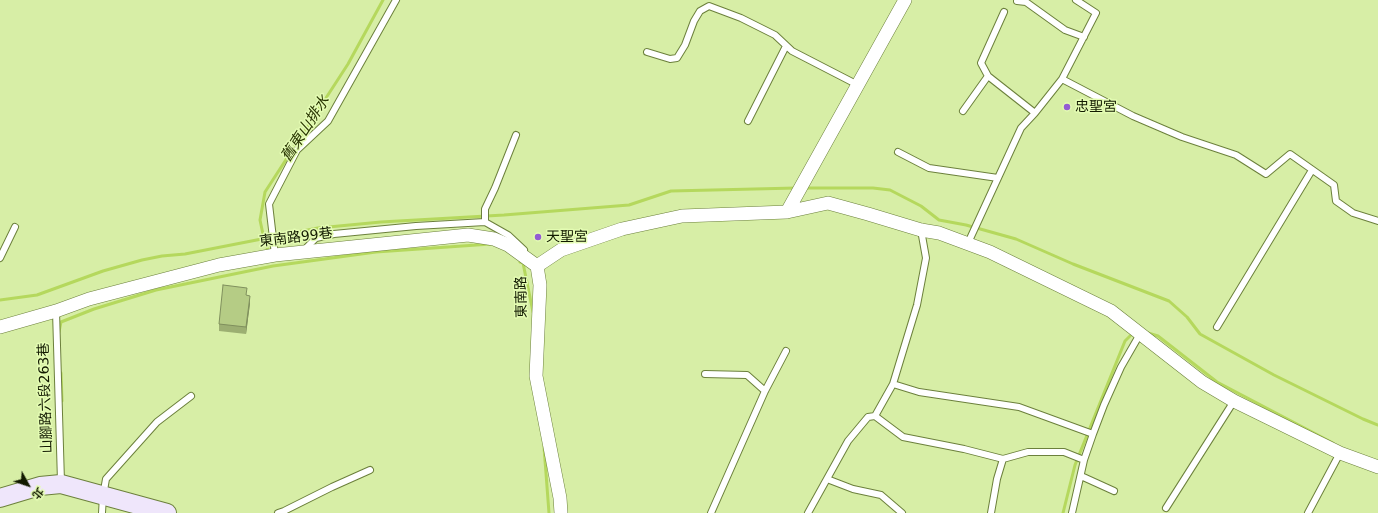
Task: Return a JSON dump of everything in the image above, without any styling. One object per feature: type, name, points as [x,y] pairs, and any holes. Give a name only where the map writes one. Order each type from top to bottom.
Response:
[{"type":"main road","points":[[0,498],[40,486],[61,484],[102,504],[167,513]]},
{"type":"street","points":[[787,212],[905,0]]},
{"type":"street","name":"東南路","points":[[561,513],[560,498],[536,376],[540,285],[537,266],[561,250],[622,229],[682,216],[787,212],[828,203],[921,230],[940,233],[990,252],[1111,311],[1202,382],[1234,401],[1340,453],[1378,467]]},
{"type":"street","name":"東南路99巷","points":[[0,327],[56,311],[89,299],[218,265],[275,255],[468,235],[494,239],[508,245],[537,266]]},
{"type":"lane","points":[[275,255],[269,204],[297,150],[328,121],[396,0]]},
{"type":"lane","points":[[968,243],[1021,128],[1062,79],[1096,13],[1076,0]]},
{"type":"lane","points":[[1017,1],[1026,2],[1064,30],[1084,37]]},
{"type":"lane","points":[[647,52],[670,59],[677,58],[685,46],[694,21],[700,11],[709,6],[741,18],[775,35],[792,51],[858,85]]},
{"type":"lane","points":[[1004,12],[981,63],[988,76],[1035,113]]},
{"type":"lane","points":[[748,121],[786,46]]},
{"type":"lane","points":[[964,111],[988,76]]},
{"type":"lane","points":[[1062,79],[1134,116],[1182,137],[1236,155],[1266,174],[1290,154],[1334,185],[1336,202],[1353,213],[1378,221]]},
{"type":"lane","points":[[485,222],[485,209],[516,135]]},
{"type":"lane","points":[[898,152],[929,168],[998,178]]},
{"type":"lane","points":[[1217,327],[1312,170]]},
{"type":"lane","points":[[302,252],[316,238],[334,234],[416,226],[485,222],[508,235],[537,266]]},
{"type":"lane","points":[[0,258],[15,227]]},
{"type":"lane","points":[[874,416],[893,384],[917,305],[926,258],[921,230]]},
{"type":"lane","name":"山腳路六段263巷","points":[[56,311],[61,484]]},
{"type":"lane","points":[[1072,513],[1084,460],[1093,434],[1104,405],[1137,331]]},
{"type":"lane","points":[[711,513],[765,391],[786,351]]},
{"type":"lane","points":[[705,374],[747,375],[765,391]]},
{"type":"lane","points":[[893,384],[919,392],[1019,407],[1093,434]]},
{"type":"lane","points":[[102,504],[106,479],[157,422],[191,396]]},
{"type":"lane","points":[[1166,508],[1234,401]]},
{"type":"lane","points":[[808,513],[848,441],[868,416],[874,416],[903,437],[964,449],[1003,459],[1028,452],[1064,452],[1084,460]]},
{"type":"lane","points":[[1308,513],[1340,453]]},
{"type":"lane","points":[[991,513],[997,479],[1003,459]]},
{"type":"lane","points":[[278,513],[370,470]]},
{"type":"lane","points":[[1081,476],[1114,491]]},
{"type":"lane","points":[[827,479],[853,489],[881,495],[902,513]]},
{"type":"building","points":[[223,285],[247,288],[246,295],[250,296],[246,327],[219,324]]},
{"type":"waterway","name":"舊東山排水","points":[[269,253],[260,220],[265,192],[348,64],[383,0]]},
{"type":"waterway","points":[[0,300],[37,295],[103,271],[142,260],[185,254],[318,228],[381,222],[504,215],[629,205],[671,191],[796,188]]},
{"type":"waterway","points":[[805,188],[873,188],[890,190],[921,206],[939,220],[966,225],[1016,239],[1073,264],[1169,301],[1187,317],[1200,334],[1274,375],[1378,425]]},
{"type":"waterway","points":[[59,332],[61,322],[94,309],[156,290],[273,266],[376,252],[491,244]]},
{"type":"waterway","points":[[520,262],[523,263],[533,312]]},
{"type":"waterway","points":[[1063,513],[1075,465],[1125,341],[1133,333]]},
{"type":"waterway","points":[[1148,333],[1158,336],[1217,382],[1333,443]]},
{"type":"waterway","points":[[61,373],[62,401]]},
{"type":"waterway","points":[[544,447],[549,513]]},
{"type":"place","name":"忠聖宮","points":[[1067,107]]},
{"type":"place","name":"天聖宮","points":[[538,237]]}]
